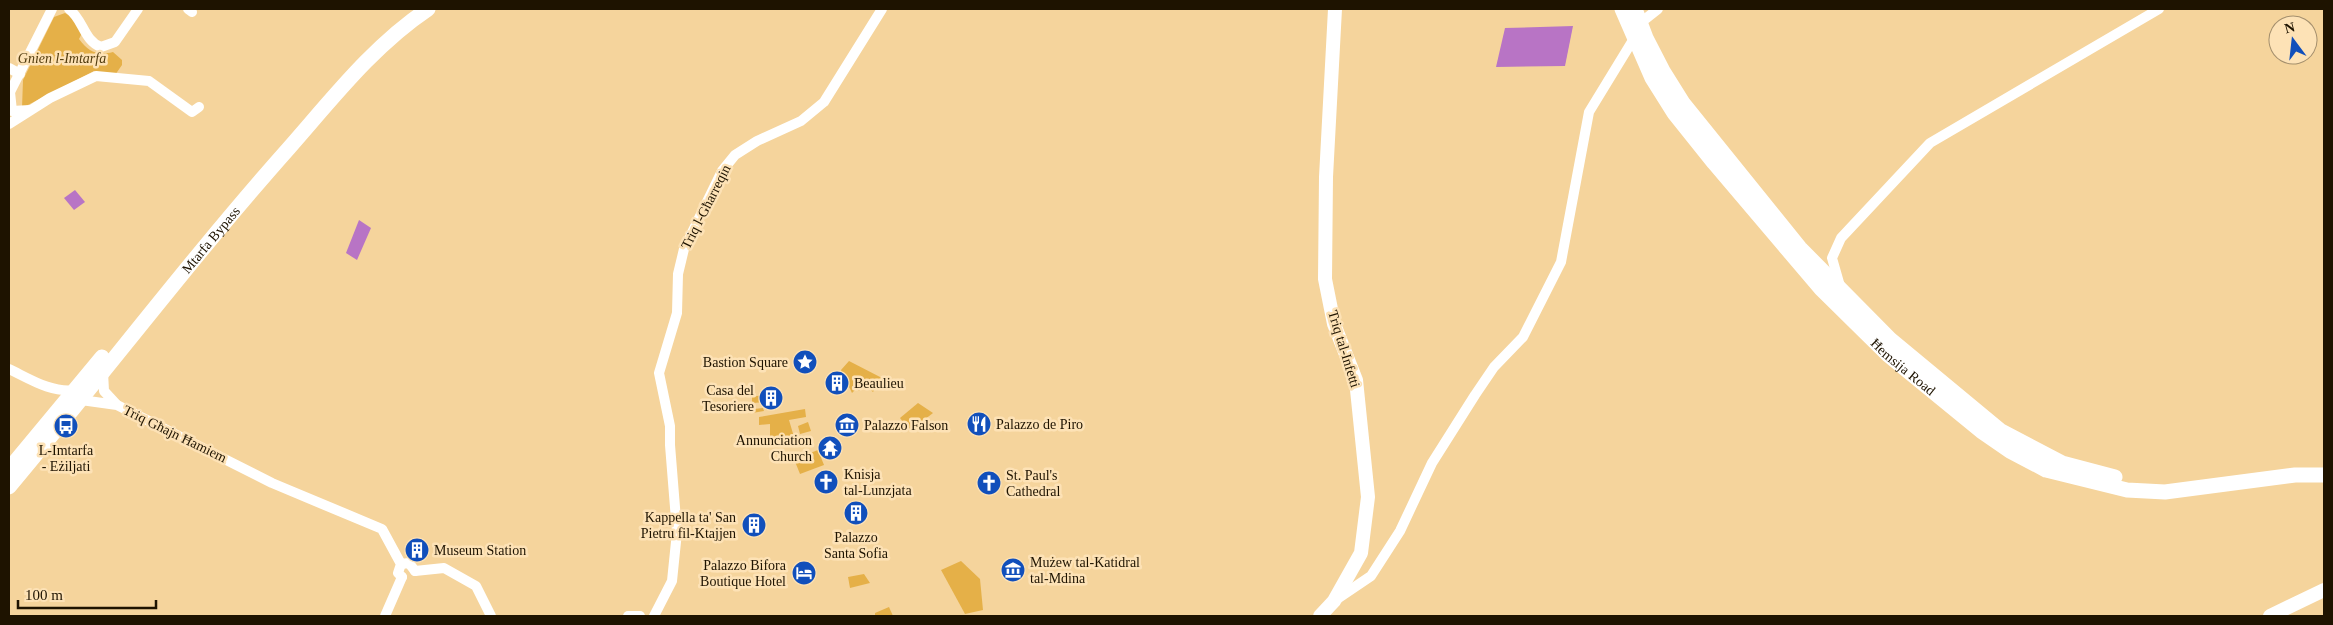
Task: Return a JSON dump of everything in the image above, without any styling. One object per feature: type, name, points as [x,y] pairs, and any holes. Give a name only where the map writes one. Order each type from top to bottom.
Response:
[{"type":"highway","name":"Mtarfa Bypass","points":[[9,487],[78,395],[250,178],[362,52],[414,9]]},
{"type":"highway","name":"Mtarfa Bypass","points":[[9,469],[78,395],[103,372],[257,184],[367,59],[407,23],[428,9]]},
{"type":"highway","name":"Ħemsija Road","points":[[1622,9],[1633,40],[1652,78],[1674,113],[1821,289],[1888,355],[1982,431],[2010,451],[2046,470],[2127,490],[2165,492],[2295,475],[2324,475]]},
{"type":"highway","name":"Ħemsija Road","points":[[1635,9],[1639,24],[1663,71],[1683,103],[1800,248],[1890,339],[2001,431],[2062,464],[2134,482],[2179,483],[2324,465]]},
{"type":"main road","name":"Triq tal-Infetti","points":[[1320,616],[1334,601],[1361,553],[1368,497],[1356,380],[1334,324],[1325,279],[1326,177],[1335,9]]},
{"type":"main road","points":[[2270,616],[2324,590]]},
{"type":"street","points":[[30,110],[12,111],[9,93],[52,9]]},
{"type":"street","points":[[69,9],[76,14],[92,42],[101,47],[115,42],[138,9]]},
{"type":"street","name":"Triq l-Għarreqin","points":[[654,616],[672,581],[677,532],[670,426],[659,374],[677,313],[678,274],[684,249],[722,171],[735,155],[757,141],[801,121],[824,102],[882,9]]},
{"type":"street","points":[[1639,24],[1658,9]]},
{"type":"street","points":[[1843,293],[1833,267],[1832,258],[1841,238],[1930,143],[2159,9]]},
{"type":"street","points":[[1334,601],[1371,576],[1400,531],[1432,463],[1475,395],[1494,367],[1524,338],[1562,262],[1589,112],[1633,40]]},
{"type":"street","points":[[9,68],[20,74]]},
{"type":"street","points":[[10,122],[50,98],[96,76],[149,81],[192,112],[199,107]]},
{"type":"street","name":"Triq Għajn Ħamiem","points":[[9,369],[47,388],[66,391],[116,405],[272,483],[382,529],[401,564]]},
{"type":"street","name":"Triq Għajn Ħamiem","points":[[103,372],[104,391],[116,405]]},
{"type":"street","points":[[402,577],[398,572],[401,564],[409,563],[415,571]]},
{"type":"street","points":[[402,577],[410,577],[415,571],[444,568],[476,586],[491,616]]},
{"type":"street","points":[[385,616],[402,577]]},
{"type":"street","points":[[628,616],[640,616]]},
{"type":"green space","name":"Gnien l-Imtarfa","points":[[65,13],[77,20],[82,33],[79,39],[86,47],[98,53],[113,52],[122,60],[122,65],[115,75],[94,71],[22,108],[23,80],[54,17]]},
{"type":"green space","points":[[849,361],[882,378],[873,392],[865,385],[859,391],[856,389],[852,393],[841,370]]},
{"type":"green space","points":[[762,395],[763,402],[754,403],[754,409],[763,408],[764,411],[752,413],[752,397]]},
{"type":"green space","points":[[918,403],[933,413],[910,431],[900,418]]},
{"type":"green space","points":[[805,409],[806,417],[789,420],[794,437],[770,442],[770,424],[759,425],[759,417]]},
{"type":"green space","points":[[808,422],[811,431],[800,434],[798,426]]},
{"type":"green space","points":[[818,450],[824,465],[800,474],[794,459]]},
{"type":"green space","points":[[961,561],[980,579],[983,610],[965,614],[941,570]]},
{"type":"green space","points":[[864,574],[870,583],[850,588],[848,577]]},
{"type":"green space","points":[[889,607],[893,616],[875,616],[875,613]]},
{"type":"shaded area","points":[[1573,26],[1565,66],[1496,67],[1505,28]]},
{"type":"shaded area","points":[[75,190],[85,202],[74,210],[64,198]]},
{"type":"shaded area","points":[[359,220],[371,228],[357,260],[346,253]]},
{"type":"place","name":"Bastion Square","points":[[805,362]]},
{"type":"place","name":"Beaulieu","points":[[837,383]]},
{"type":"place","name":"Casa del Tesoriere","points":[[771,398]]},
{"type":"place","name":"Palazzo de Piro","points":[[979,424]]},
{"type":"place","name":"Palazzo Falson","points":[[847,425]]},
{"type":"place","name":"L-Imtarfa - Eżiljati","points":[[66,426]]},
{"type":"place","name":"Annunciation Church","points":[[830,448]]},
{"type":"place","name":"Knisja tal-Lunzjata","points":[[826,482]]},
{"type":"place","name":"St. Paul's Cathedral","points":[[989,483]]},
{"type":"place","name":"Palazzo Santa Sofia","points":[[856,513]]},
{"type":"place","name":"Kappella ta' San Pietru fil-Ktajjen","points":[[754,525]]},
{"type":"place","name":"Museum Station","points":[[417,550]]},
{"type":"place","name":"Mużew tal-Katidral tal-Mdina","points":[[1013,570]]},
{"type":"place","name":"Palazzo Bifora Boutique Hotel","points":[[804,573]]}]
